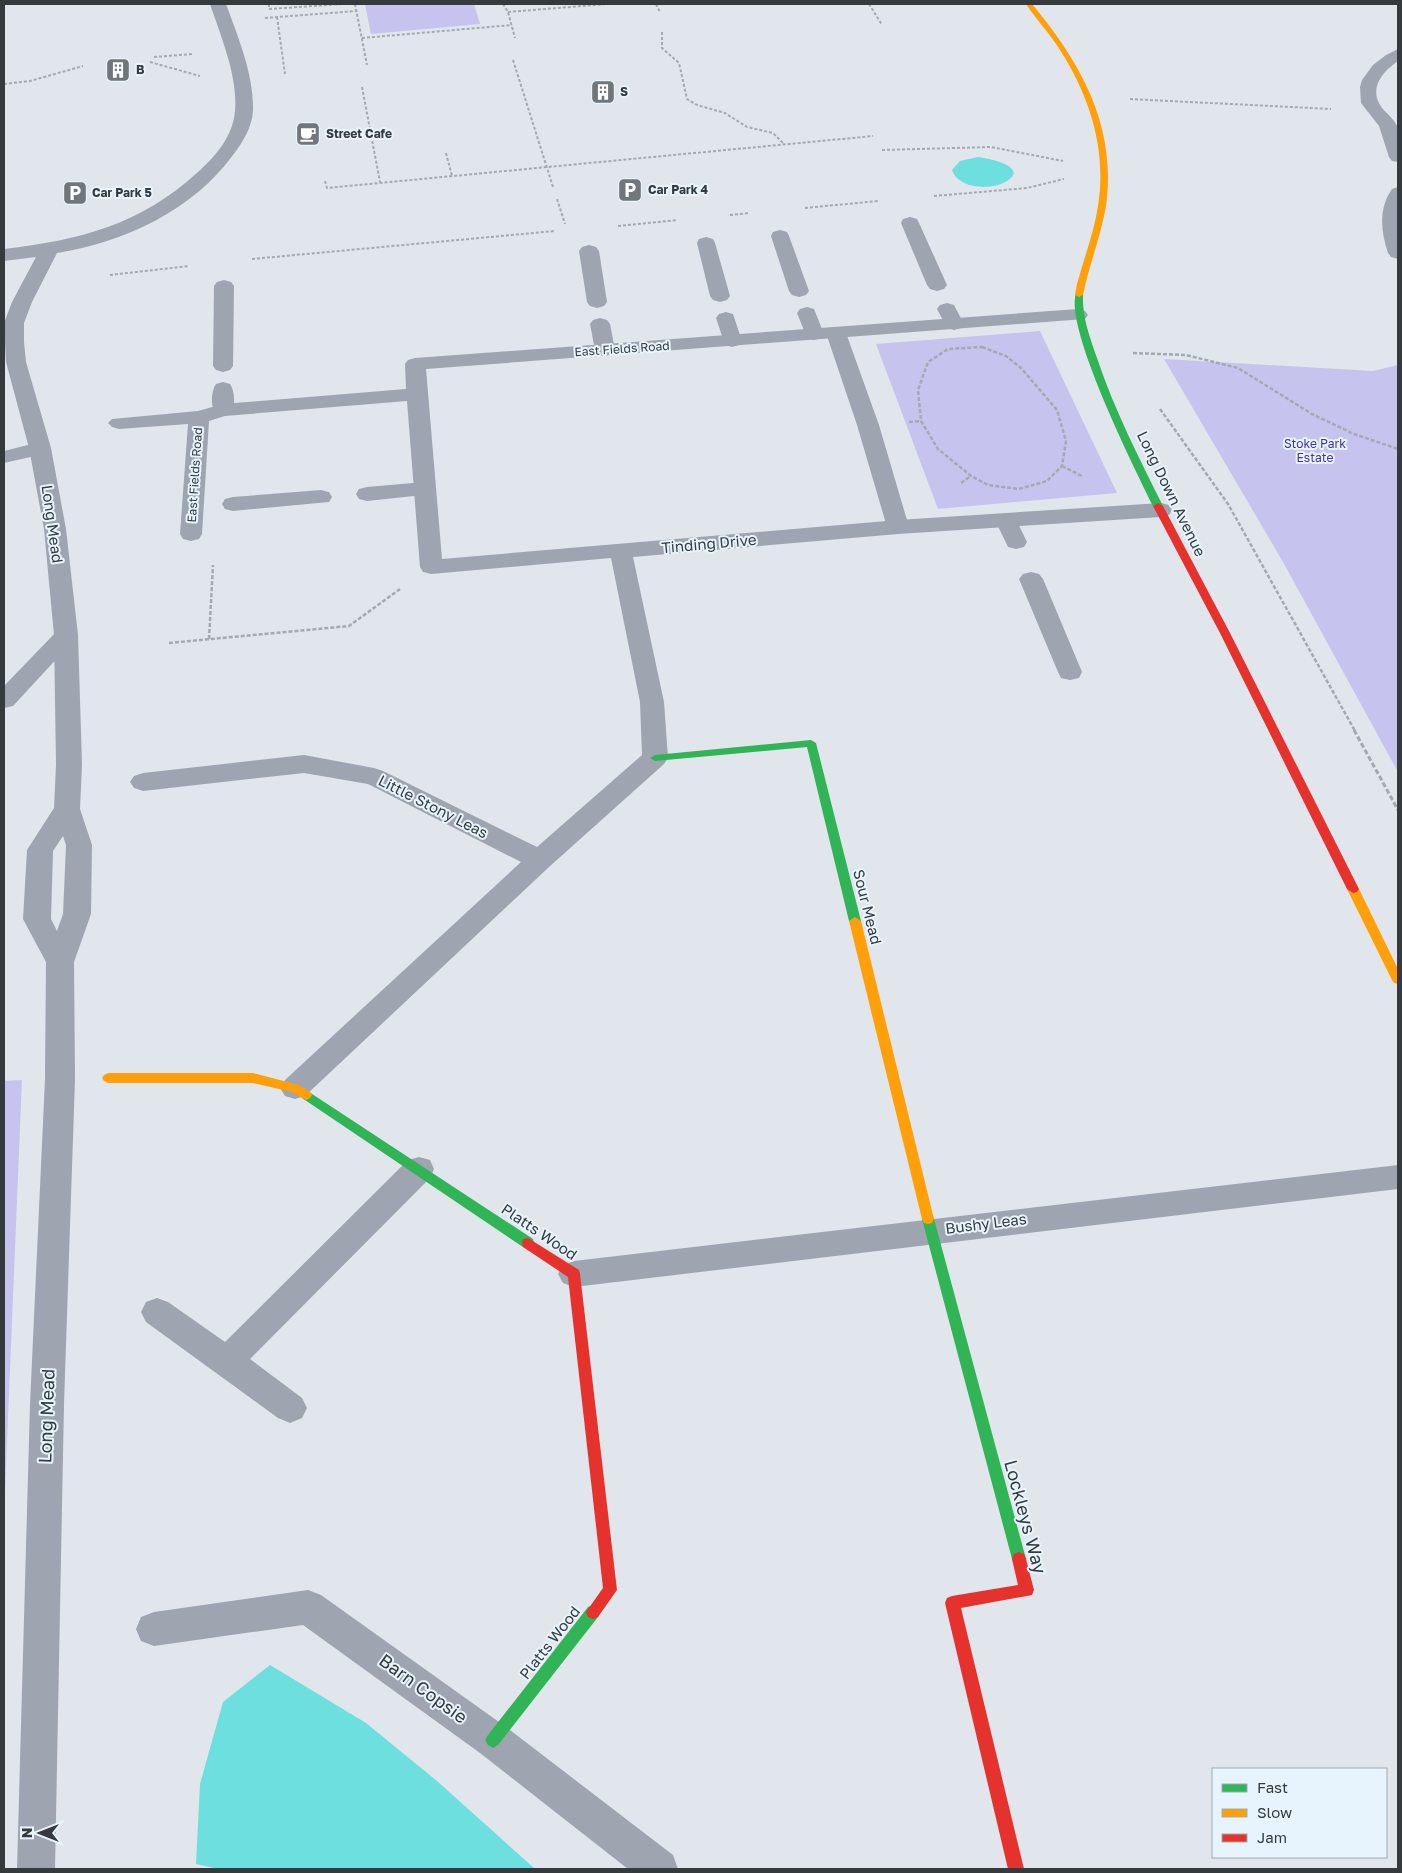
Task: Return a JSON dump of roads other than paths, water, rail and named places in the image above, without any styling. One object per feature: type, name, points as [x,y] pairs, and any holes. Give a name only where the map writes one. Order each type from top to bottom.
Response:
[{"type":"street","points":[[4,255],[49,251],[105,236],[149,218],[202,179],[221,159],[239,132],[244,110],[243,95],[232,46],[218,4]]},
{"type":"street","name":"Long Down Avenue","points":[[1029,4],[1059,40],[1076,68],[1089,96],[1104,147],[1106,169],[1102,208],[1093,246],[1085,266],[1078,315],[1111,406],[1161,510],[1229,641],[1398,980]]},
{"type":"street","points":[[1398,54],[1384,64],[1369,82],[1367,92],[1371,103],[1383,118],[1395,144],[1398,157]]},
{"type":"street","points":[[1398,193],[1391,211],[1391,234],[1398,253]]},
{"type":"street","points":[[910,223],[937,285]]},
{"type":"street","points":[[780,236],[799,291]]},
{"type":"street","points":[[706,242],[720,296]]},
{"type":"street","name":"Long Mead","points":[[36,1869],[47,1404],[60,1078],[60,962],[77,914],[80,845],[66,809],[69,765],[66,635],[55,529],[40,448],[16,362],[14,323],[22,302],[49,251]]},
{"type":"street","points":[[589,251],[597,302]]},
{"type":"street","points":[[223,366],[224,286]]},
{"type":"street","points":[[807,313],[814,334]]},
{"type":"street","name":"East Fields Road","points":[[119,423],[199,417],[223,410],[417,394],[415,364],[836,333],[951,317],[1078,315]]},
{"type":"street","points":[[726,318],[732,341]]},
{"type":"street","points":[[600,324],[605,350]]},
{"type":"street","points":[[836,333],[868,425],[898,527]]},
{"type":"street","points":[[223,388],[223,410]]},
{"type":"street","points":[[367,494],[425,489],[417,394]]},
{"type":"street","name":"East Fields Road","points":[[192,534],[199,417]]},
{"type":"street","points":[[4,456],[40,448]]},
{"type":"street","name":"Tinding Drive","points":[[425,489],[431,567],[898,527],[1161,510]]},
{"type":"street","points":[[233,504],[320,497]]},
{"type":"street","points":[[1006,520],[1016,542]]},
{"type":"street","points":[[294,1088],[540,860],[654,758],[652,702],[621,552]]},
{"type":"street","points":[[1032,579],[1070,672]]},
{"type":"street","points":[[4,700],[66,635]]},
{"type":"street","name":"Sour Mead","points":[[654,758],[811,743],[932,1230]]},
{"type":"street","name":"Little Stony Leas","points":[[143,782],[304,764],[374,777],[540,860]]},
{"type":"street","name":"Long Mead","points":[[60,962],[37,919],[40,850],[66,809]]},
{"type":"street","name":"Platts Wood","points":[[108,1078],[253,1078],[294,1088],[419,1169],[574,1274],[610,1590],[493,1740]]},
{"type":"street","points":[[227,1361],[419,1169]]},
{"type":"street","name":"Bushy Leas","points":[[574,1274],[932,1230],[1398,1177]]},
{"type":"street","name":"Lockleys Way","points":[[932,1230],[1027,1590],[952,1603],[1016,1869]]},
{"type":"street","points":[[157,1312],[290,1408]]},
{"type":"street","name":"Barn Copsie","points":[[154,1629],[308,1607],[493,1740],[659,1869]]},
{"type":"place","name":"B","points":[[118,70]]},
{"type":"place","name":"S","points":[[603,92]]},
{"type":"place","name":"Street Cafe","points":[[308,134]]},
{"type":"place","name":"Car Park 4","points":[[630,190]]},
{"type":"place","name":"Car Park 5","points":[[75,193]]},
{"type":"park label","name":"Stoke Park Estate","points":[[1315,451]]}]
